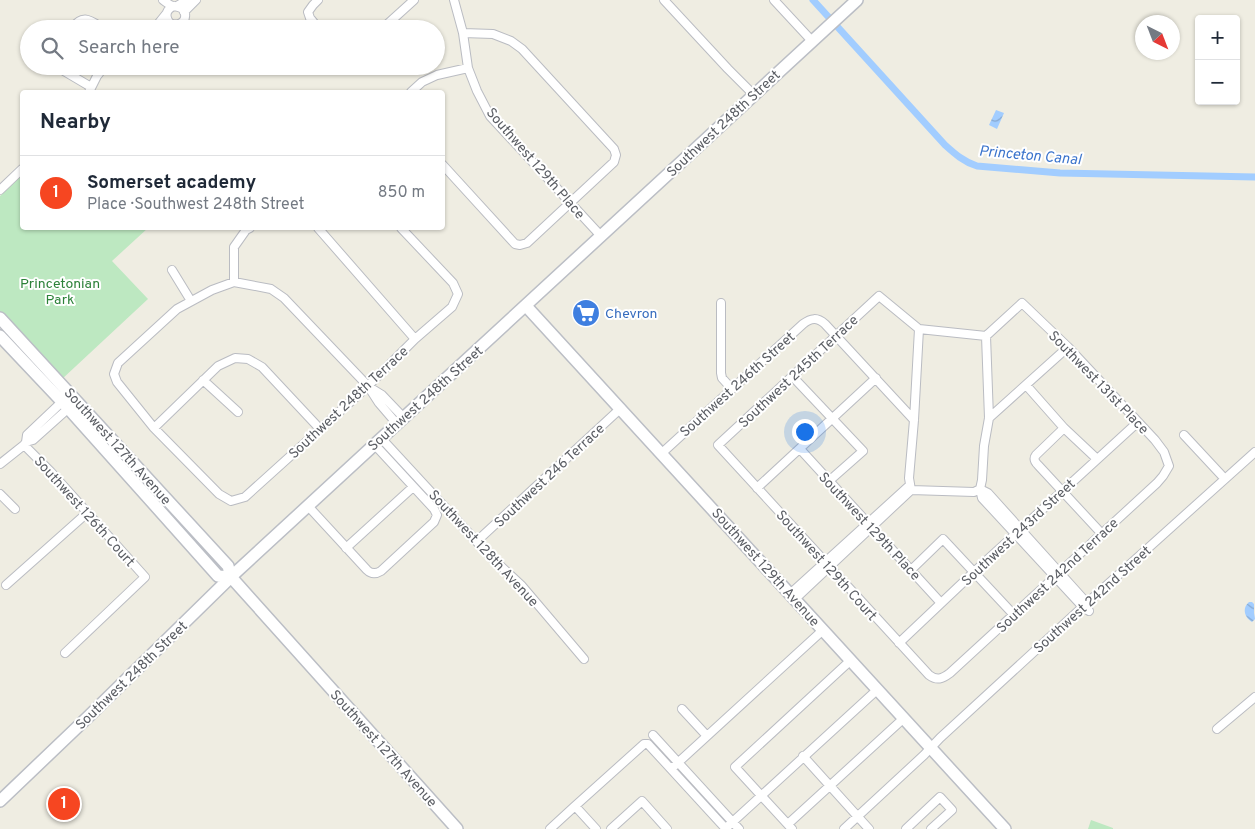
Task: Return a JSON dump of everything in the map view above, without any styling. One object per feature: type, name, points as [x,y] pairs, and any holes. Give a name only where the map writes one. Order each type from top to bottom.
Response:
[{"type":"street","points":[[162,0],[182,9],[185,18],[184,20]]},
{"type":"street","points":[[162,0],[167,20]]},
{"type":"street","points":[[161,20],[168,9],[187,0]]},
{"type":"street","points":[[184,12],[196,0]]},
{"type":"street","points":[[312,20],[308,12],[318,0]]},
{"type":"street","points":[[392,20],[414,0]]},
{"type":"street","name":"Southwest 129th Place","points":[[454,0],[463,33],[468,68],[490,116],[601,236]]},
{"type":"street","points":[[664,0],[754,95]]},
{"type":"street","points":[[774,0],[812,41]]},
{"type":"street","name":"Southwest 248th Street","points":[[0,801],[231,577],[856,0]]},
{"type":"street","points":[[445,167],[515,244],[520,244],[527,243],[570,204],[614,162],[616,155],[614,149],[522,49],[494,34],[463,33]]},
{"type":"street","points":[[445,73],[468,68]]},
{"type":"street","points":[[69,75],[90,90],[98,75]]},
{"type":"street","points":[[413,90],[422,82],[437,75]]},
{"type":"street","points":[[0,190],[20,171]]},
{"type":"street","points":[[234,282],[234,248],[246,230]]},
{"type":"street","points":[[320,230],[415,339]]},
{"type":"street","name":"Southwest 248th Terrace","points":[[154,428],[219,494],[231,501],[245,498],[368,386],[415,339],[452,307],[458,294],[453,283],[403,230]]},
{"type":"street","points":[[172,270],[191,301]]},
{"type":"street","points":[[320,429],[262,367],[248,359],[235,358],[218,366],[154,428],[116,382],[114,374],[118,363],[177,309],[212,290],[234,282],[271,289],[284,298],[368,386],[379,404],[400,421]]},
{"type":"street","name":"Southwest 245th Terrace","points":[[718,445],[879,296],[919,330]]},
{"type":"street","points":[[721,303],[721,374],[722,378],[732,389]]},
{"type":"street","name":"Southwest 131st Place","points":[[986,336],[1022,303],[1068,347],[1160,446],[1167,457],[1169,466]]},
{"type":"street","name":"Southwest 129th Avenue","points":[[526,306],[1005,829]]},
{"type":"street","name":"Southwest 246th Street","points":[[662,453],[808,320],[815,318],[822,321],[836,336]]},
{"type":"street","name":"Southwest 127th Avenue","points":[[2,324],[218,576],[231,577],[457,829]]},
{"type":"street","points":[[911,488],[909,478],[919,330],[986,336],[989,418],[980,489]]},
{"type":"street","name":"Southwest 127th Avenue","points":[[0,336],[69,401]]},
{"type":"street","points":[[836,336],[914,420]]},
{"type":"street","points":[[989,418],[1068,347]]},
{"type":"street","points":[[792,376],[863,451],[829,481]]},
{"type":"street","points":[[757,488],[876,378]]},
{"type":"street","points":[[203,380],[238,412]]},
{"type":"street","points":[[1026,386],[1064,428],[1097,458]]},
{"type":"street","points":[[0,464],[25,444],[27,435],[69,401]]},
{"type":"street","name":"Southwest 246 Terrace","points":[[477,541],[621,408]]},
{"type":"street","name":"Southwest 243rd Street","points":[[899,643],[1138,422]]},
{"type":"street","points":[[1064,428],[1038,452],[1034,460],[1102,534]]},
{"type":"street","points":[[1184,435],[1225,479]]},
{"type":"street","points":[[308,506],[367,570],[375,574],[380,572],[434,522],[437,516],[434,509],[413,487],[378,441]]},
{"type":"street","name":"Southwest 128th Avenue","points":[[378,441],[522,586],[584,659]]},
{"type":"street","name":"Southwest 126th Court","points":[[25,444],[145,578],[66,653]]},
{"type":"street","name":"Southwest 129th Court","points":[[718,445],[929,675],[936,680],[940,680]]},
{"type":"street","name":"Southwest 129th Place","points":[[800,449],[941,603]]},
{"type":"street","name":"Southwest 242nd Street","points":[[844,829],[1085,605],[1255,452]]},
{"type":"street","name":"Southwest 242nd Terrace","points":[[940,680],[1014,615],[1157,483],[1169,466]]},
{"type":"street","points":[[346,548],[413,487]]},
{"type":"street","points":[[793,597],[911,488],[974,492],[980,489]]},
{"type":"street","points":[[980,489],[988,493],[1018,532],[1085,605]]},
{"type":"street","points":[[0,494],[15,509]]},
{"type":"street","points":[[6,585],[87,513]]},
{"type":"street","points":[[911,570],[943,539],[1014,615]]},
{"type":"street","points":[[672,769],[823,630]]},
{"type":"street","points":[[851,660],[735,767],[761,796],[790,827],[830,786],[904,718]]},
{"type":"street","points":[[550,829],[644,744],[648,744],[726,829],[803,756],[878,689]]},
{"type":"street","points":[[1216,729],[1255,697]]},
{"type":"street","points":[[682,709],[707,736]]},
{"type":"street","points":[[653,735],[739,829]]},
{"type":"street","points":[[803,756],[870,829]]},
{"type":"street","points":[[906,829],[940,797],[952,810],[931,829]]},
{"type":"street","points":[[611,829],[642,801],[667,829]]},
{"type":"street","points":[[575,806],[596,829]]},
{"type":"green space","name":"Princetonian Park","points":[[20,177],[20,230],[146,230],[112,261],[148,299],[61,380],[0,313],[0,196]]},
{"type":"green space","points":[[1091,820],[1113,828],[1113,829],[1088,829]]},
{"type":"water","points":[[996,110],[1004,113],[997,129],[989,125]]},
{"type":"water","points":[[1249,602],[1254,604],[1255,619],[1252,622],[1247,618],[1245,612],[1245,607]]},
{"type":"waterway","name":"Princeton Canal","points":[[813,0],[945,145],[972,164],[1060,173],[1255,177]]},
{"type":"place","name":"Chevron","points":[[586,313]]},
{"type":"place","name":"Somerset academy","points":[[64,804]]}]
